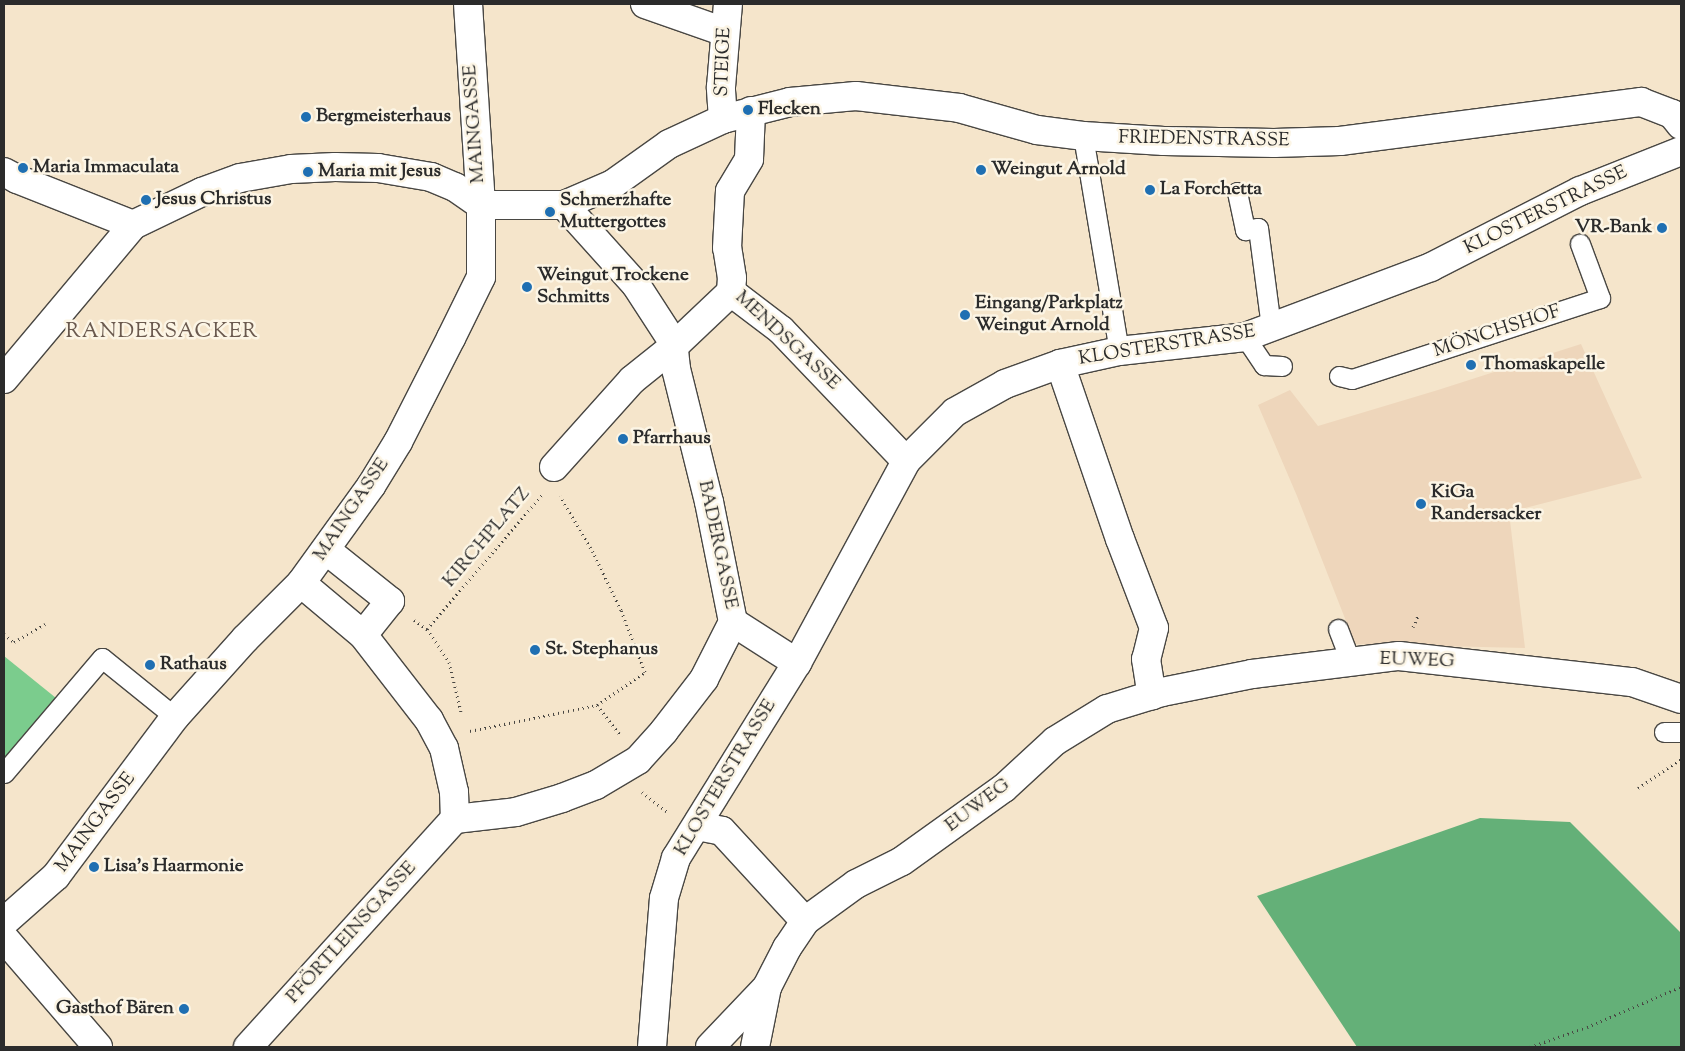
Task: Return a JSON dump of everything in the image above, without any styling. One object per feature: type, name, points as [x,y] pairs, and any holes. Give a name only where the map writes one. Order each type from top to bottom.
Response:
[{"type":"street","name":"MAINGASSE","points":[[4,922],[56,876],[175,717],[245,640],[301,583],[372,486],[398,442],[481,277],[481,205],[468,4]]},
{"type":"street","points":[[645,4],[719,30],[724,35]]},
{"type":"street","name":"STEIGE","points":[[723,120],[721,87],[728,4]]},
{"type":"street","name":"FRIEDENSTRASSE","points":[[723,120],[790,102],[856,96],[959,108],[1037,130],[1083,136],[1265,143],[1340,141],[1641,102],[1672,114],[1681,125]]},
{"type":"street","name":"MENDSGASSE","points":[[750,112],[749,159],[730,191],[727,248],[732,278],[731,292],[782,330],[906,461]]},
{"type":"street","points":[[4,379],[134,226],[202,192],[240,178],[291,169],[378,168],[430,177],[455,187],[481,205],[564,205],[612,184],[669,144],[723,120]]},
{"type":"street","name":"KLOSTERSTRASSE","points":[[652,1047],[664,898],[676,858],[797,663],[906,461],[954,412],[1005,384],[1060,364],[1119,351],[1245,337],[1431,267],[1580,191],[1681,151]]},
{"type":"street","points":[[4,172],[134,226]]},
{"type":"street","name":"BADERGASSE","points":[[455,819],[516,812],[562,798],[596,785],[638,760],[664,731],[704,679],[733,622],[673,342],[636,285],[564,205]]},
{"type":"street","points":[[552,482],[632,380],[673,347],[731,292]]},
{"type":"street","points":[[1060,364],[1120,539],[1154,628],[1146,658],[1152,696]]},
{"type":"street","points":[[326,550],[390,601],[363,635]]},
{"type":"street","points":[[301,583],[363,635],[433,727],[446,757],[454,792],[455,819]]},
{"type":"street","points":[[733,622],[797,663]]},
{"type":"street","name":"EUWEG","points":[[767,987],[787,948],[805,922],[856,884],[902,861],[1004,788],[1055,741],[1107,709],[1152,696],[1252,674],[1398,656],[1632,682],[1681,699]]},
{"type":"street","name":"PFÖRTLEINSGASSE","points":[[248,1047],[455,819]]},
{"type":"street","points":[[695,828],[722,831],[805,922]]},
{"type":"street","points":[[4,938],[98,1047]]},
{"type":"street","points":[[710,1047],[767,987]]},
{"type":"street","points":[[754,1047],[767,987]]},
{"type":"lane","points":[[1083,136],[1119,351]]},
{"type":"lane","points":[[1237,192],[1245,230],[1258,228],[1272,327]]},
{"type":"lane","name":"MÖNCHSHOF","points":[[1339,376],[1352,379],[1600,298],[1580,244]]},
{"type":"lane","points":[[1245,337],[1264,365],[1282,366]]},
{"type":"lane","points":[[1338,629],[1350,661]]},
{"type":"lane","points":[[4,773],[102,658],[175,717]]},
{"type":"path","name":"KIRCHPLATZ","points":[[462,715],[449,662],[427,629],[552,482],[593,552],[617,602],[645,672],[597,705],[467,732]]},
{"type":"path","points":[[4,634],[14,642],[44,624]]},
{"type":"path","points":[[597,705],[638,760],[642,793],[695,828]]},
{"type":"path","points":[[1638,788],[1681,758]]},
{"type":"path","points":[[1530,1047],[1587,1028],[1681,987]]},
{"type":"shaded area","name":"KiGa Randersacker","points":[[1581,344],[1642,478],[1509,512],[1525,648],[1355,644],[1297,496],[1258,405],[1290,390],[1318,426]]},
{"type":"green space","points":[[4,656],[56,698],[4,761]]},
{"type":"green space","points":[[1480,818],[1570,822],[1681,933],[1681,1047],[1357,1047],[1257,896]]},
{"type":"place","name":"Flecken","points":[[748,110]]},
{"type":"place","name":"Bergmeisterhaus","points":[[306,117]]},
{"type":"place","name":"Maria Immaculata","points":[[23,168]]},
{"type":"place","name":"Weingut Arnold","points":[[981,170]]},
{"type":"place","name":"Maria mit Jesus","points":[[308,172]]},
{"type":"place","name":"La Forchetta","points":[[1150,190]]},
{"type":"place","name":"Jesus Christus","points":[[146,200]]},
{"type":"place","name":"Schmerzhafte Muttergottes","points":[[550,212]]},
{"type":"place","name":"VR-Bank","points":[[1662,228]]},
{"type":"place","name":"Weingut Trockene Schmitts","points":[[527,287]]},
{"type":"place","name":"Eingang/Parkplatz Weingut Arnold","points":[[965,315]]},
{"type":"place","name":"Thomaskapelle","points":[[1471,365]]},
{"type":"place","name":"Pfarrhaus","points":[[623,439]]},
{"type":"place","name":"KiGa Randersacker","points":[[1421,504]]},
{"type":"place","name":"St. Stephanus","points":[[535,650]]},
{"type":"place","name":"Rathaus","points":[[150,665]]},
{"type":"place","name":"Lisa's Haarmonie","points":[[94,867]]},
{"type":"place","name":"Gasthof Bären","points":[[184,1009]]},
{"type":"district","name":"RANDERSACKER","points":[[162,332]]}]
